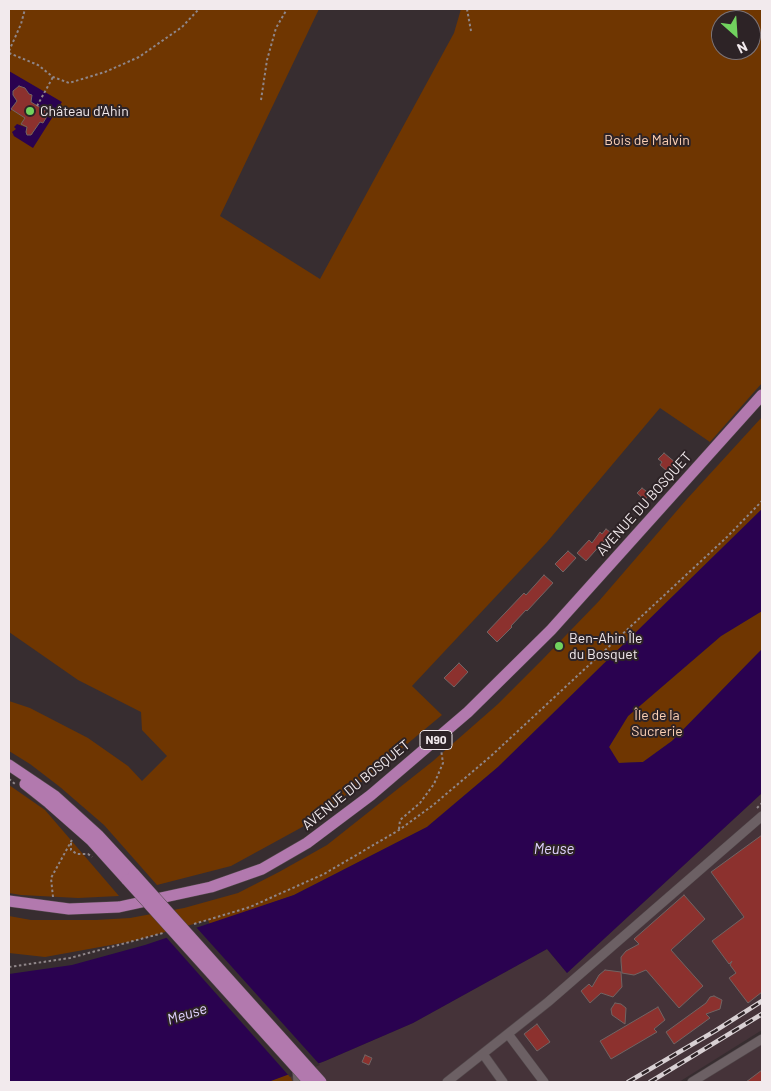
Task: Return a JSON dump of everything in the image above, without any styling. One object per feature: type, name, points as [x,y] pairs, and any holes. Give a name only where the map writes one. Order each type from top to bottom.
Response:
[{"type":"main road","name":"AVENUE DU BOSQUET","points":[[9,901],[70,909],[119,907],[211,887],[262,869],[307,843],[371,795],[468,712],[551,630],[762,395]]},
{"type":"main road","points":[[9,765],[55,796],[98,835],[130,877],[309,1082]]},
{"type":"main road","points":[[9,774],[71,822],[130,877],[321,1082]]},
{"type":"street","points":[[447,1082],[548,1002],[762,816]]},
{"type":"street","points":[[508,1034],[544,1082]]},
{"type":"street","points":[[692,1082],[762,1039]]},
{"type":"street","points":[[483,1054],[503,1082]]},
{"type":"street","points":[[297,1070],[298,1082]]},
{"type":"street","points":[[708,1073],[714,1082]]},
{"type":"path","points":[[24,9],[21,24],[9,52],[38,65],[53,77],[69,83],[105,72],[139,57],[182,27],[199,9]]},
{"type":"path","points":[[261,100],[267,60],[276,28],[287,9]]},
{"type":"path","points":[[466,9],[471,31]]},
{"type":"path","points":[[37,106],[53,77]]},
{"type":"path","points":[[193,924],[250,908],[324,874],[399,830],[432,806],[491,756],[720,543],[762,501]]},
{"type":"path","points":[[399,830],[400,820],[420,803],[434,784],[443,763],[439,737]]},
{"type":"path","points":[[54,907],[51,878],[76,834]]},
{"type":"path","points":[[9,967],[70,958],[168,932]]},
{"type":"shaded area","points":[[762,793],[762,1030],[679,1082],[268,1082],[325,1061],[413,1023],[547,949],[567,973]]},
{"type":"shaded area","points":[[762,1044],[762,1082],[700,1082]]},
{"type":"green space","name":"Bois de Malvin","points":[[9,9],[319,9],[220,216],[320,279],[454,33],[461,9],[762,9],[762,383],[710,442],[660,408],[547,542],[412,686],[442,715],[347,794],[306,825],[231,866],[157,885],[104,825],[60,787],[9,751],[9,701],[30,708],[88,738],[128,766],[142,781],[167,756],[142,730],[141,712],[78,680],[9,632]]},
{"type":"green space","points":[[762,417],[762,509],[498,767],[427,827],[294,895],[210,925],[208,920],[133,941],[45,957],[9,953],[9,916],[31,920],[96,920],[130,918],[184,908],[238,893],[327,845],[433,761],[498,704],[599,601],[687,499]]},
{"type":"green space","name":"Île de la Sucrerie","points":[[762,611],[762,649],[672,741],[643,762],[618,763],[609,747],[628,716],[721,636]]},
{"type":"green space","points":[[9,785],[45,810],[119,896],[78,898],[9,893]]},
{"type":"green space","points":[[289,1074],[293,1082],[268,1082]]},
{"type":"water","points":[[9,71],[62,102],[33,148],[9,133],[14,136],[12,132],[16,129],[14,127],[17,124],[28,128],[27,135],[32,135],[34,130],[32,127],[40,122],[43,123],[49,113],[30,102],[32,96],[28,95],[25,88],[19,86],[13,91],[15,98],[18,100],[9,113]]},
{"type":"water","name":"Meuse","points":[[762,509],[762,611],[721,636],[628,716],[609,747],[619,763],[643,762],[672,741],[762,649],[762,793],[567,973],[547,949],[413,1023],[325,1061],[268,1082],[9,1082],[9,974],[72,965],[145,945],[294,895],[427,827],[498,767]]},
{"type":"pier","points":[[196,927],[320,1065],[290,1077],[165,936]]},
{"type":"building","name":"Château d'Ahin","points":[[19,86],[25,88],[32,95],[31,102],[49,113],[43,123],[40,122],[31,135],[27,135],[27,127],[21,124],[25,118],[11,109],[17,101],[13,91]]},
{"type":"building","points":[[664,453],[676,463],[668,472],[660,465],[662,462],[658,459]]},
{"type":"building","points":[[642,488],[650,494],[645,500],[637,493]]},
{"type":"building","points":[[606,529],[614,535],[606,543],[604,541],[586,561],[577,553],[589,540],[592,543],[600,532],[602,534]]},
{"type":"building","points":[[568,551],[576,558],[563,572],[555,564]]},
{"type":"building","points":[[544,575],[553,583],[497,642],[487,632]]},
{"type":"building","points":[[459,663],[468,672],[454,687],[444,678]]},
{"type":"building","points":[[762,835],[762,992],[748,1003],[729,978],[736,973],[730,965],[732,961],[729,964],[712,941],[744,917],[711,872]]},
{"type":"building","points":[[684,895],[705,919],[671,950],[703,986],[679,1008],[646,970],[634,975],[622,973],[621,957],[626,951],[639,944],[634,939]]},
{"type":"building","points":[[605,970],[621,972],[622,987],[613,997],[601,993],[590,1003],[581,991],[589,984],[592,987],[599,975]]},
{"type":"building","points":[[714,996],[722,1000],[720,1009],[706,1014],[710,1018],[674,1044],[666,1032],[706,1003],[710,997]]},
{"type":"building","points":[[615,1003],[621,1004],[626,1008],[625,1024],[612,1015],[611,1009]]},
{"type":"building","points":[[658,1007],[665,1020],[654,1029],[657,1032],[611,1059],[600,1041]]},
{"type":"building","points":[[537,1024],[550,1042],[537,1051],[524,1034]]},
{"type":"building","points":[[365,1055],[372,1058],[369,1065],[362,1062]]},
{"type":"building","points":[[762,1070],[762,1082],[746,1082]]},
{"type":"railway","points":[[628,1082],[762,1001]]},
{"type":"railway","points":[[650,1082],[762,1014]]},
{"type":"place","name":"Château d'Ahin","points":[[30,111]]},
{"type":"place","name":"Ben-Ahin Île du Bosquet","points":[[559,646]]}]
